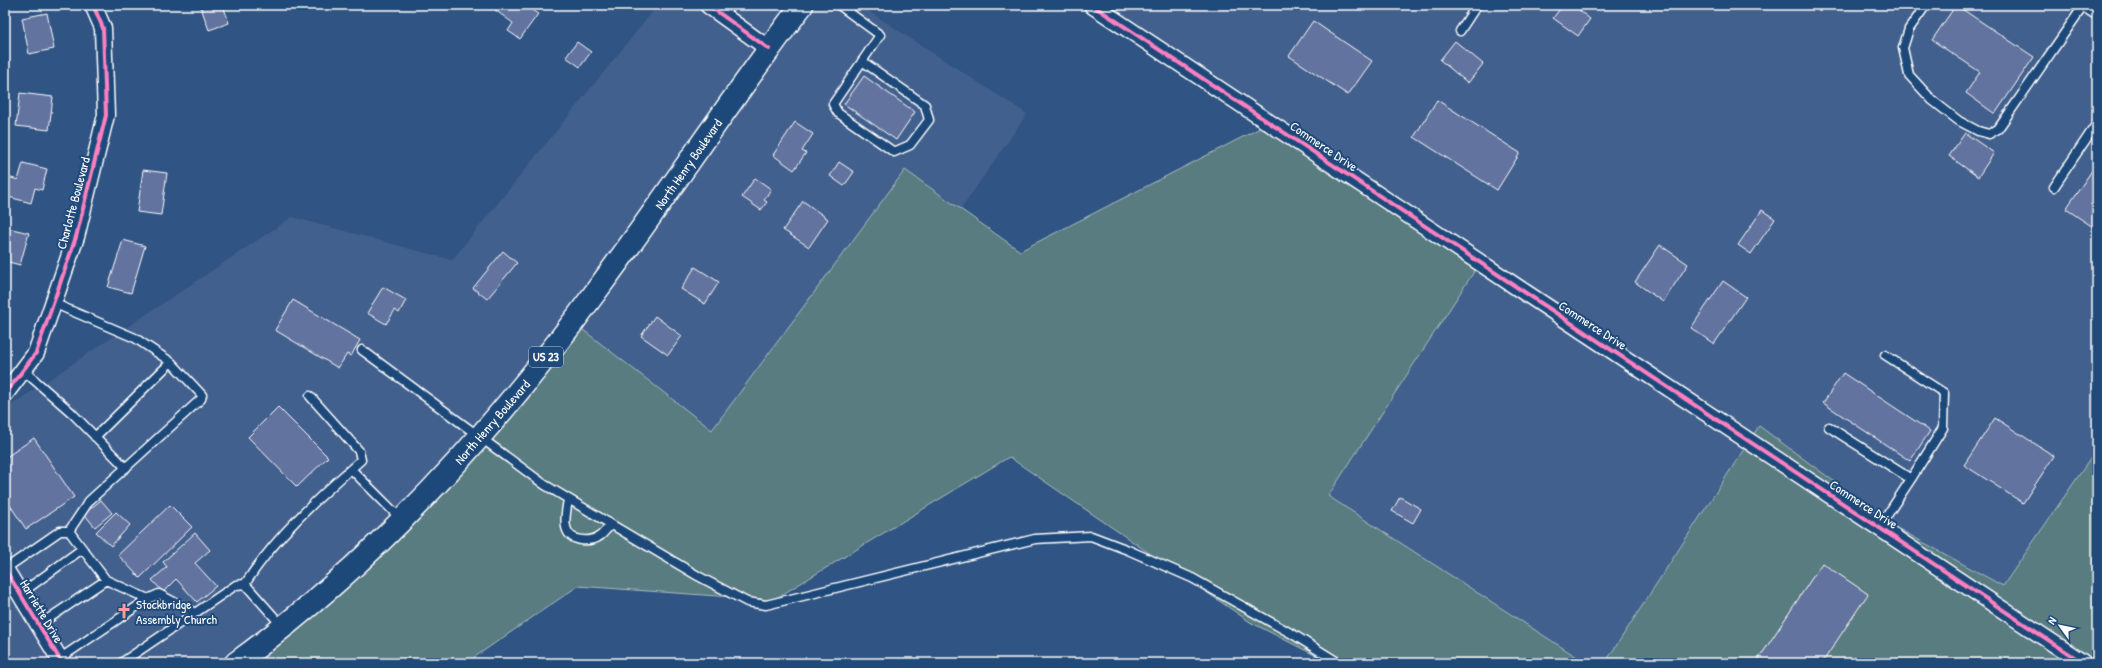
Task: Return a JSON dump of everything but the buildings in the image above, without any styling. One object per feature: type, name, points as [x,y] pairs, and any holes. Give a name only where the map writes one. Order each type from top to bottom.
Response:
[{"type":"highway","name":"North Henry Boulevard","points":[[236,663],[283,627],[349,571],[402,520],[480,436],[531,376],[600,287],[769,49],[802,5]]},
{"type":"street","name":"Charlotte Boulevard","points":[[5,394],[36,353],[76,237],[106,115],[103,28],[93,5]]},
{"type":"street","points":[[708,5],[769,49]]},
{"type":"street","name":"Commerce Drive","points":[[1092,5],[1880,526],[2084,663]]},
{"type":"street","points":[[2088,5],[2097,11]]},
{"type":"street","name":"Harriette Drive","points":[[5,569],[61,661]]},
{"type":"lane","points":[[839,5],[880,35],[833,104],[838,113],[894,152],[910,145],[929,120],[925,106],[862,62]]},
{"type":"lane","points":[[1460,31],[1477,5]]},
{"type":"lane","points":[[1926,5],[1909,29],[1903,48],[1909,75],[1932,100],[1978,131],[1989,134],[1998,129],[2084,5]]},
{"type":"lane","points":[[2054,187],[2097,123]]},
{"type":"lane","points":[[53,303],[135,338],[171,362],[202,395],[201,399],[89,502],[69,531]]},
{"type":"lane","points":[[362,350],[546,486],[698,576],[747,602],[766,605],[1034,539],[1091,536],[1128,550],[1192,578],[1294,635],[1339,663]]},
{"type":"lane","points":[[1880,526],[1944,428],[1944,393],[1885,355]]},
{"type":"lane","points":[[95,436],[171,362]]},
{"type":"lane","points":[[23,370],[67,408],[126,468]]},
{"type":"lane","points":[[121,663],[236,585],[244,584],[261,559],[305,510],[361,460],[359,451],[310,396]]},
{"type":"lane","points":[[1829,427],[1911,479]]},
{"type":"lane","points":[[351,468],[402,520]]},
{"type":"lane","points":[[568,499],[566,529],[572,536],[582,540],[594,538],[599,536],[611,525]]},
{"type":"lane","points":[[5,569],[60,531],[69,531]]},
{"type":"lane","points":[[69,531],[106,580],[148,599]]},
{"type":"lane","points":[[20,594],[82,549]]},
{"type":"lane","points":[[39,625],[106,580]]},
{"type":"lane","points":[[244,584],[283,627]]},
{"type":"lane","points":[[61,661],[148,599],[159,594],[196,613]]},
{"type":"shaded area","points":[[658,5],[859,5],[1027,114],[961,209],[905,170],[712,430],[569,319],[477,448],[235,663],[5,663],[5,409],[292,217],[452,260]]},
{"type":"shaded area","points":[[1101,5],[2097,5],[2097,449],[2004,586],[1897,528],[1759,426],[1605,663],[1586,663],[1328,496],[1477,267]]},
{"type":"green space","points":[[1270,123],[1477,267],[1328,496],[1586,663],[1330,663],[1250,622],[1009,457],[773,600],[578,586],[466,663],[235,663],[378,548],[569,319],[712,430],[905,170],[1020,251]]},
{"type":"green space","points":[[1759,426],[1897,528],[2003,586],[2097,449],[2097,663],[1605,663]]},
{"type":"cycle path","points":[[5,394],[36,353],[76,237],[106,115],[103,28],[93,5]]},
{"type":"cycle path","points":[[708,5],[769,49]]},
{"type":"cycle path","points":[[1092,5],[2083,663]]},
{"type":"cycle path","points":[[5,569],[62,663]]},
{"type":"place","name":"Stockbridge Assembly Church","points":[[124,611]]}]
